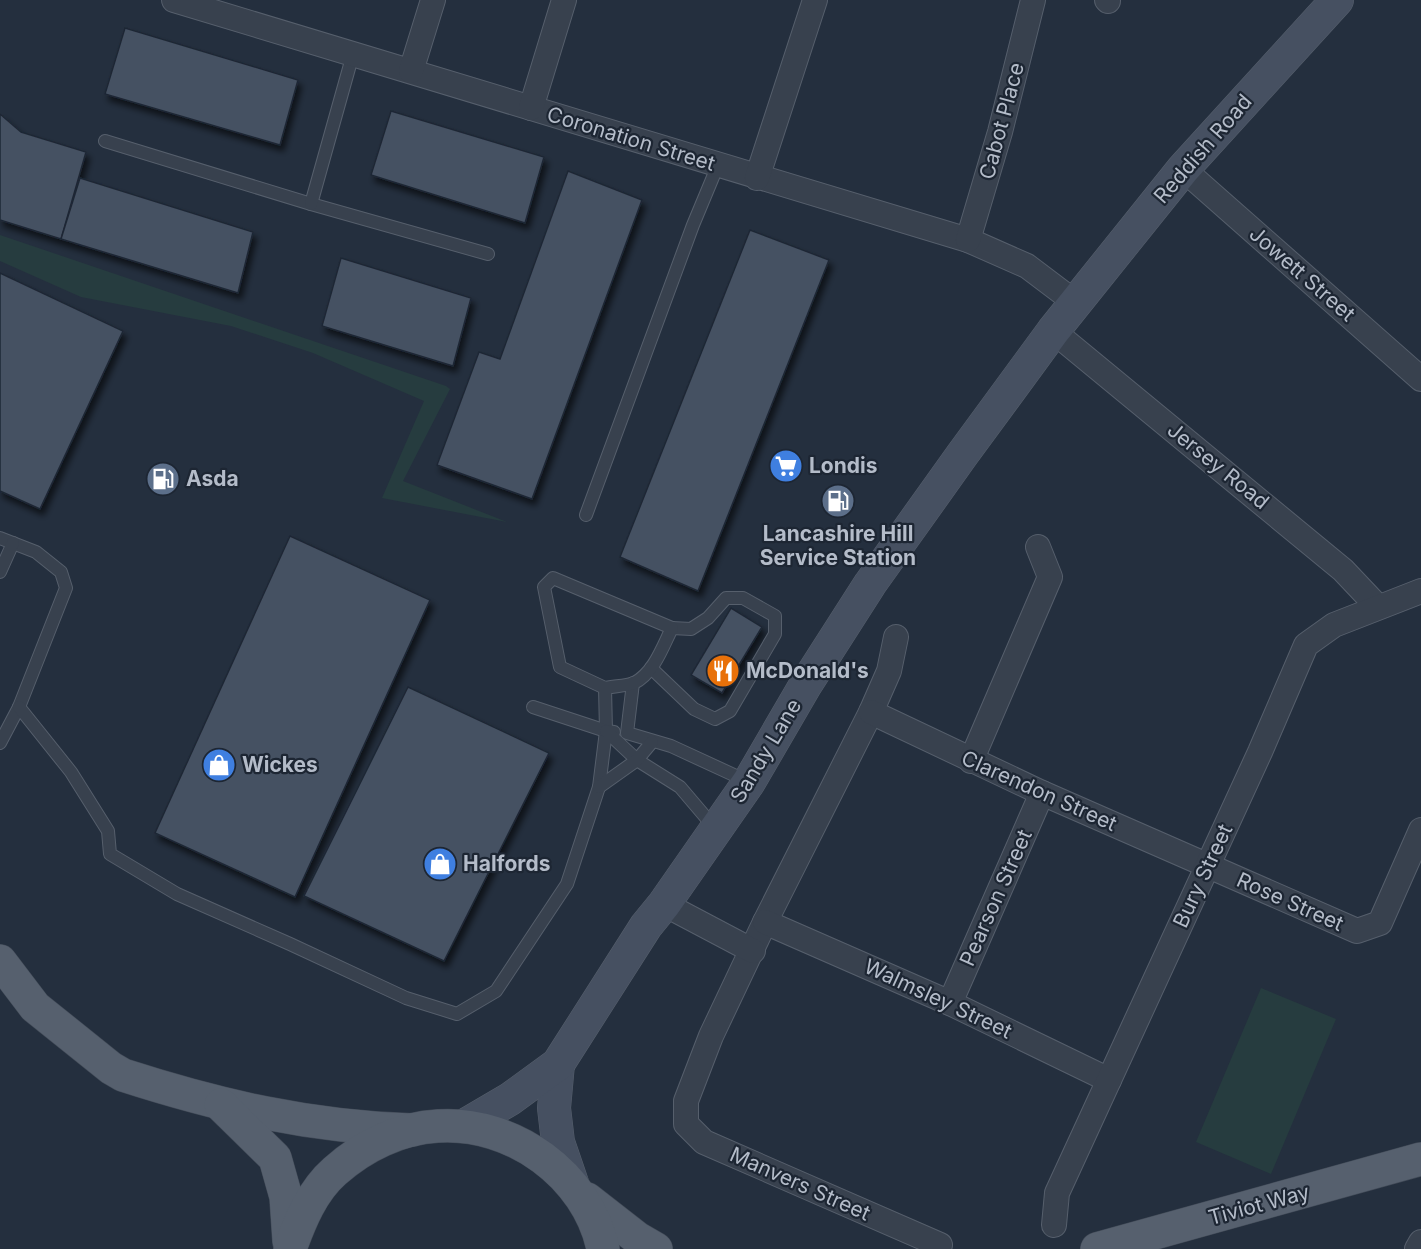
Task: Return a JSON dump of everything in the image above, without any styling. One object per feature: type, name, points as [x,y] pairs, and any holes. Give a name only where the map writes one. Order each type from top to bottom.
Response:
[{"type":"main road","name":"Reddish Road","points":[[1076,303],[1183,169],[1337,0]]},
{"type":"main road","name":"Sandy Lane","points":[[464,1126],[510,1099],[558,1064],[646,926],[717,831],[749,782],[800,693],[870,584],[1053,331],[1076,303]]},
{"type":"main road","points":[[0,961],[35,1007],[123,1075],[221,1105],[365,1128],[412,1130]]},
{"type":"main road","name":"Sandy Lane","points":[[558,1064],[554,1108],[558,1142],[576,1189]]},
{"type":"main road","points":[[221,1105],[275,1158],[286,1197],[290,1249]]},
{"type":"main road","points":[[290,1249],[306,1207],[334,1171],[370,1145],[412,1130],[438,1126],[464,1126],[508,1137],[547,1160],[576,1189],[637,1238],[656,1249]]},
{"type":"main road","name":"Tiviot Way","points":[[1097,1249],[1421,1159]]},
{"type":"main road","points":[[576,1189],[600,1233],[603,1249]]},
{"type":"street","name":"Coronation Street","points":[[174,0],[968,240],[1027,266],[1076,303]]},
{"type":"street","points":[[411,71],[433,0]]},
{"type":"street","points":[[531,108],[564,0]]},
{"type":"street","points":[[757,178],[815,0]]},
{"type":"street","name":"Cabot Place","points":[[968,240],[1000,132],[1033,0]]},
{"type":"street","name":"Jowett Street","points":[[1183,169],[1421,379]]},
{"type":"street","name":"Jersey Road","points":[[1053,331],[1343,570],[1378,607]]},
{"type":"street","points":[[971,761],[1050,577],[1038,547]]},
{"type":"street","name":"Bury Street","points":[[1054,1225],[1057,1193],[1260,752],[1306,645],[1334,626],[1421,591]]},
{"type":"street","points":[[664,904],[753,951],[765,922],[871,712],[889,671],[896,637]]},
{"type":"street","name":"Clarendon Street","points":[[871,712],[971,761],[1208,866]]},
{"type":"street","name":"Pearson Street","points":[[950,1003],[1042,793]]},
{"type":"street","name":"Rose Street","points":[[1208,866],[1357,932],[1380,923],[1421,830]]},
{"type":"street","name":"Walmsley Street","points":[[765,922],[950,1003],[1109,1080]]},
{"type":"street","name":"Manvers Street","points":[[753,951],[711,1036],[686,1101],[686,1124],[704,1142],[940,1245]]},
{"type":"street","points":[[1417,1249],[1421,1242]]},
{"type":"lane","points":[[311,204],[353,54]]},
{"type":"lane","points":[[105,141],[311,204],[488,254]]},
{"type":"lane","points":[[586,515],[689,236],[718,165]]},
{"type":"lane","points":[[0,538],[36,552],[61,572],[66,588],[19,707],[0,743]]},
{"type":"lane","points":[[0,572],[13,543]]},
{"type":"lane","points":[[651,668],[694,709],[714,719],[730,711],[774,634],[774,616],[743,598],[726,598],[708,618],[692,629],[672,628],[553,578],[544,587],[560,667],[605,688],[633,683],[651,668],[672,628]]},
{"type":"lane","points":[[627,733],[633,683]]},
{"type":"lane","points":[[19,707],[71,772],[108,831],[110,854],[177,894],[406,998],[457,1014],[496,992],[567,884],[599,787],[606,731],[605,688]]},
{"type":"lane","points":[[533,707],[606,731],[627,733],[671,746],[749,782]]},
{"type":"lane","points":[[606,731],[637,760],[680,787],[717,831]]},
{"type":"lane","points":[[599,787],[637,760],[652,742]]},
{"type":"green space","points":[[0,235],[446,386],[450,389],[403,481],[507,522],[382,498],[424,401],[313,353],[231,326],[81,297],[0,261]]},
{"type":"green space","points":[[1261,988],[1336,1019],[1271,1174],[1196,1142]]},
{"type":"building","points":[[125,28],[298,80],[280,145],[105,94]]},
{"type":"building","points":[[391,111],[544,157],[525,223],[371,175]]},
{"type":"building","points":[[0,114],[21,132],[86,152],[61,239],[0,220]]},
{"type":"building","points":[[568,171],[642,200],[532,499],[437,465],[479,352],[500,359]]},
{"type":"building","points":[[80,178],[253,232],[238,293],[61,239]]},
{"type":"building","points":[[750,230],[829,260],[698,591],[620,557]]},
{"type":"building","points":[[341,258],[471,298],[453,366],[322,326]]},
{"type":"building","points":[[0,273],[123,331],[40,509],[0,491]]},
{"type":"building","points":[[290,536],[430,600],[295,897],[155,833]]},
{"type":"building","points":[[731,608],[762,627],[722,693],[691,675]]},
{"type":"building","points":[[408,687],[549,753],[444,961],[304,896]]},
{"type":"place","name":"Londis","points":[[786,466]]},
{"type":"place","name":"Asda","points":[[163,479]]},
{"type":"place","name":"Lancashire Hill Service Station","points":[[838,501]]},
{"type":"place","name":"McDonald's","points":[[723,671]]},
{"type":"place","name":"Wickes","points":[[219,765]]},
{"type":"place","name":"Halfords","points":[[440,864]]}]
